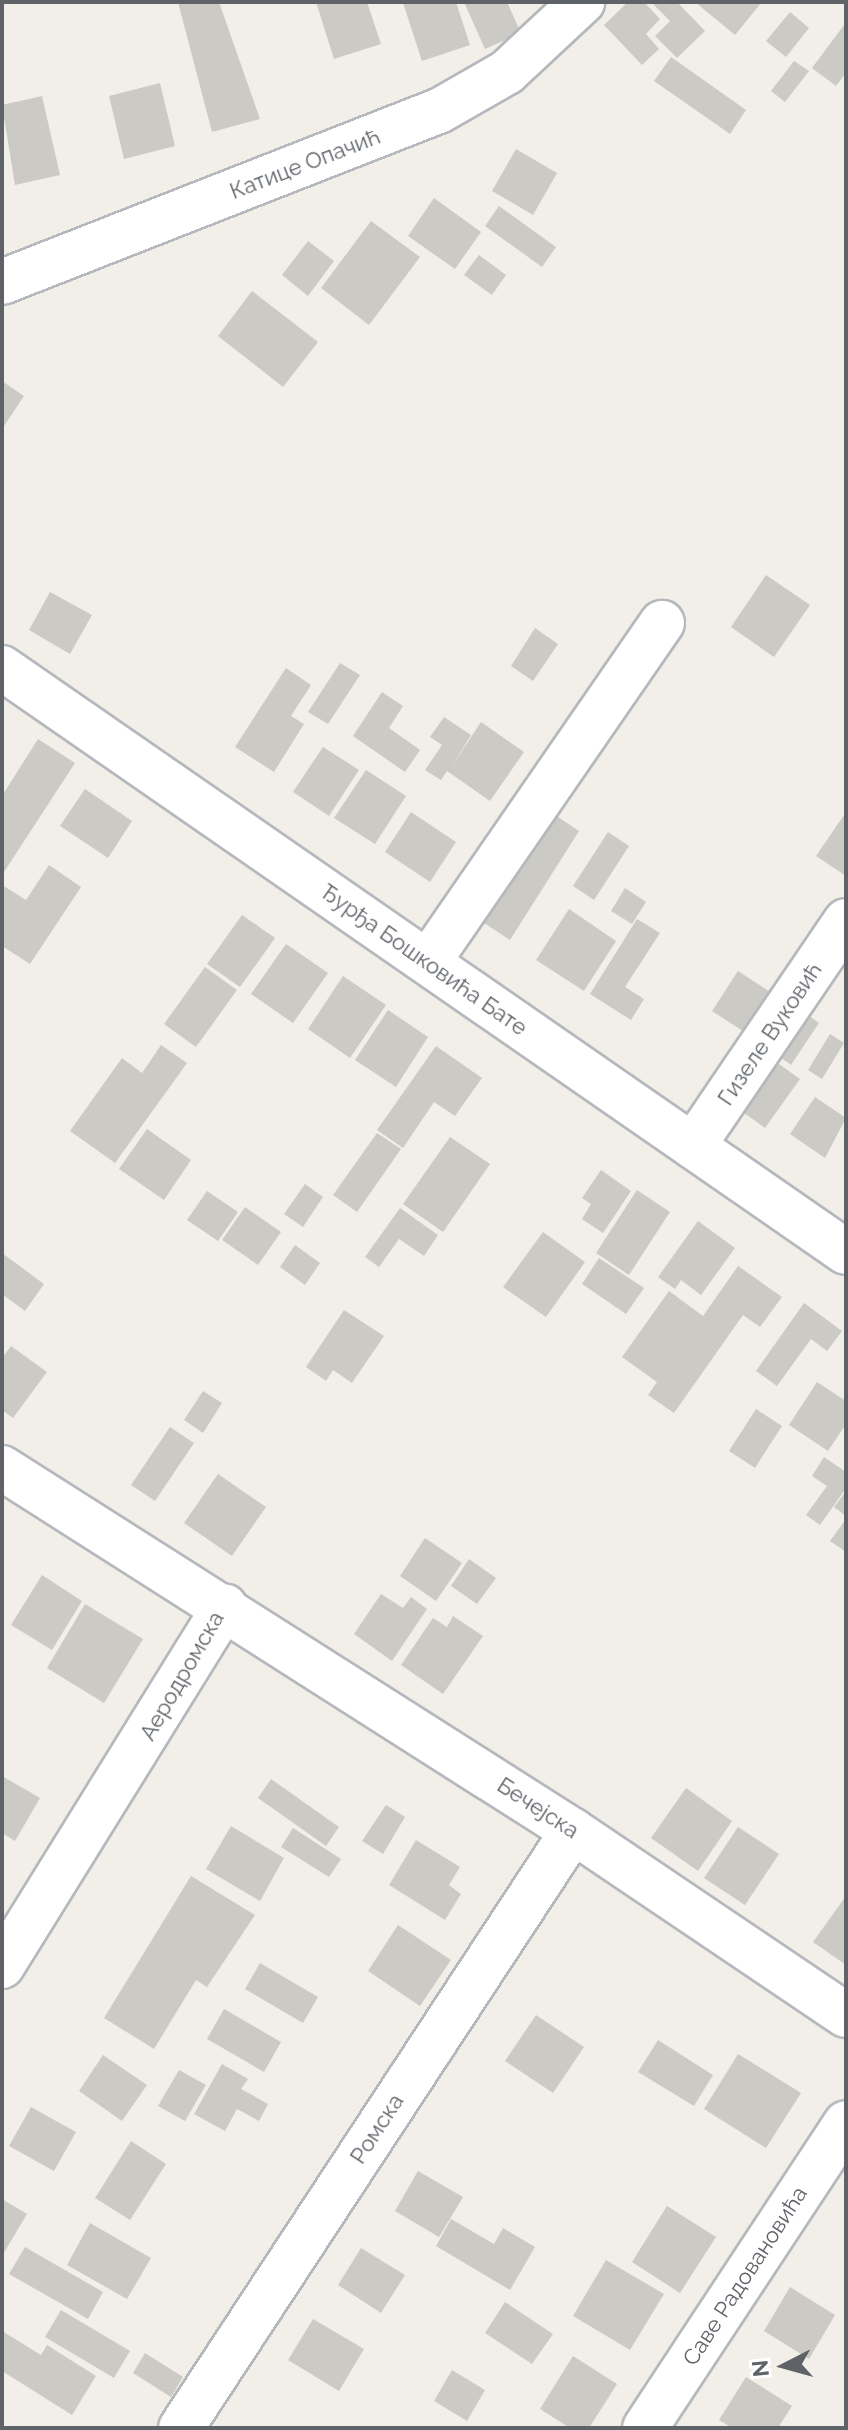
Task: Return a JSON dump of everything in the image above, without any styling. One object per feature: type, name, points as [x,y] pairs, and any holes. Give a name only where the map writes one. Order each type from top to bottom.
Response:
[{"type":"street","name":"Катице Опачић","points":[[2,282],[439,111],[507,72],[582,2]]},
{"type":"street","points":[[428,962],[662,623]]},
{"type":"street","name":"Ђурђа Бошковића Бате","points":[[2,668],[846,1252]]},
{"type":"street","name":"Гизеле Вуковић","points":[[693,1146],[846,921]]},
{"type":"street","name":"Аеродромска","points":[[2,1468],[225,1607],[2,1966]]},
{"type":"street","name":"Бечејска","points":[[225,1607],[573,1831],[846,2015]]},
{"type":"street","name":"Ромска","points":[[181,2428],[573,1831]]},
{"type":"street","name":"Саве Радовановића","points":[[645,2428],[846,2123]]},
{"type":"building","points":[[178,2],[219,2],[260,119],[212,132]]},
{"type":"building","points":[[316,2],[367,2],[381,44],[334,59]]},
{"type":"building","points":[[456,2],[470,45],[422,61],[403,3]]},
{"type":"building","points":[[464,2],[507,2],[521,33],[485,49]]},
{"type":"building","points":[[628,2],[644,2],[660,19],[646,34],[659,49],[642,65],[604,25]]},
{"type":"building","points":[[651,2],[677,2],[705,31],[677,58],[655,36],[670,21]]},
{"type":"building","points":[[695,2],[762,2],[735,35]]},
{"type":"building","points":[[790,12],[809,28],[786,57],[766,41]]},
{"type":"building","points":[[844,25],[846,73],[836,86],[812,68]]},
{"type":"building","points":[[671,57],[746,110],[730,134],[654,81]]},
{"type":"building","points":[[794,61],[809,71],[785,102],[771,91]]},
{"type":"building","points":[[160,83],[175,146],[124,159],[109,96]]},
{"type":"building","points":[[42,96],[60,175],[15,185],[2,105]]},
{"type":"building","points":[[516,149],[557,173],[533,215],[492,191]]},
{"type":"building","points":[[434,198],[481,232],[455,269],[408,236]]},
{"type":"building","points":[[499,206],[556,247],[542,267],[485,226]]},
{"type":"building","points":[[371,221],[420,257],[369,325],[321,288]]},
{"type":"building","points":[[308,241],[334,261],[308,296],[282,275]]},
{"type":"building","points":[[479,255],[506,275],[492,295],[464,275]]},
{"type":"building","points":[[252,291],[318,342],[283,387],[218,336]]},
{"type":"building","points":[[2,381],[24,396],[2,429]]},
{"type":"building","points":[[766,575],[810,605],[774,657],[731,627]]},
{"type":"building","points":[[50,592],[92,615],[70,654],[29,630]]},
{"type":"building","points":[[535,628],[558,644],[533,681],[511,666]]},
{"type":"building","points":[[340,663],[360,675],[328,724],[308,712]]},
{"type":"building","points":[[286,668],[311,685],[291,716],[304,724],[274,772],[235,747]]},
{"type":"building","points":[[382,692],[403,706],[389,728],[420,750],[405,772],[353,736]]},
{"type":"building","points":[[444,717],[471,735],[452,766],[481,722],[524,752],[490,801],[447,771],[441,780],[425,770],[442,745],[430,737]]},
{"type":"building","points":[[38,739],[75,763],[2,875],[2,796]]},
{"type":"building","points":[[323,747],[359,770],[329,816],[293,792]]},
{"type":"building","points":[[366,770],[406,796],[375,844],[334,818]]},
{"type":"building","points":[[85,789],[132,821],[108,858],[60,826]]},
{"type":"building","points":[[411,812],[456,842],[430,882],[385,852]]},
{"type":"building","points":[[846,812],[846,876],[816,856]]},
{"type":"building","points":[[555,815],[579,831],[510,940],[484,923]]},
{"type":"building","points":[[608,832],[629,846],[594,900],[573,886]]},
{"type":"building","points":[[49,865],[81,887],[30,964],[2,946],[2,885],[26,900]]},
{"type":"building","points":[[625,888],[646,902],[632,924],[611,911]]},
{"type":"building","points":[[569,909],[616,941],[584,991],[536,960]]},
{"type":"building","points":[[242,915],[275,938],[240,987],[207,964]]},
{"type":"building","points":[[637,919],[660,933],[625,987],[644,999],[631,1020],[590,994]]},
{"type":"building","points":[[286,944],[328,973],[293,1023],[251,994]]},
{"type":"building","points":[[205,967],[237,990],[196,1047],[164,1024]]},
{"type":"building","points":[[738,971],[778,997],[752,1037],[712,1011]]},
{"type":"building","points":[[343,976],[386,1005],[350,1058],[308,1029]]},
{"type":"building","points":[[388,1010],[428,1037],[396,1087],[355,1060]]},
{"type":"building","points":[[801,1010],[819,1023],[791,1065],[773,1052]]},
{"type":"building","points":[[830,1034],[844,1043],[822,1079],[808,1070]]},
{"type":"building","points":[[161,1045],[187,1063],[115,1163],[70,1131],[122,1058],[142,1073]]},
{"type":"building","points":[[436,1046],[482,1078],[455,1116],[434,1102],[403,1148],[377,1130]]},
{"type":"building","points":[[768,1056],[800,1079],[765,1128],[733,1105]]},
{"type":"building","points":[[815,1097],[846,1118],[825,1158],[790,1134]]},
{"type":"building","points":[[147,1129],[191,1160],[164,1200],[119,1169]]},
{"type":"building","points":[[377,1133],[401,1149],[357,1212],[333,1195]]},
{"type":"building","points":[[450,1137],[490,1164],[443,1232],[403,1204]]},
{"type":"building","points":[[601,1170],[631,1191],[603,1233],[582,1219],[591,1204],[582,1198]]},
{"type":"building","points":[[305,1184],[323,1197],[303,1227],[284,1214]]},
{"type":"building","points":[[637,1190],[670,1212],[629,1275],[596,1253]]},
{"type":"building","points":[[207,1191],[238,1212],[218,1241],[187,1220]]},
{"type":"building","points":[[245,1207],[281,1232],[258,1265],[222,1240]]},
{"type":"building","points":[[400,1208],[438,1235],[424,1256],[399,1239],[379,1267],[365,1257]]},
{"type":"building","points":[[698,1221],[735,1248],[701,1295],[681,1280],[675,1289],[658,1277]]},
{"type":"building","points":[[543,1232],[585,1262],[546,1317],[503,1287]]},
{"type":"building","points":[[295,1245],[320,1263],[305,1285],[280,1267]]},
{"type":"building","points":[[2,1253],[44,1284],[25,1311],[2,1294]]},
{"type":"building","points":[[599,1258],[644,1288],[626,1314],[582,1284]]},
{"type":"building","points":[[738,1266],[782,1297],[760,1327],[743,1315],[674,1413],[648,1395],[657,1382],[622,1357],[669,1291],[703,1316]]},
{"type":"building","points":[[804,1303],[842,1331],[827,1351],[811,1339],[777,1386],[756,1371]]},
{"type":"building","points":[[344,1310],[384,1336],[352,1383],[333,1370],[326,1381],[306,1367]]},
{"type":"building","points":[[11,1346],[47,1372],[13,1418],[2,1410],[2,1358]]},
{"type":"building","points":[[817,1382],[846,1401],[846,1424],[828,1451],[789,1425]]},
{"type":"building","points":[[203,1391],[222,1403],[203,1433],[184,1420]]},
{"type":"building","points":[[756,1409],[782,1426],[755,1468],[729,1451]]},
{"type":"building","points":[[170,1427],[194,1443],[155,1501],[131,1485]]},
{"type":"building","points":[[824,1457],[846,1472],[846,1488],[820,1525],[806,1515],[827,1486],[812,1476]]},
{"type":"building","points":[[218,1474],[266,1507],[232,1556],[184,1523]]},
{"type":"building","points":[[846,1491],[846,1516],[834,1507]]},
{"type":"building","points":[[846,1519],[846,1552],[830,1541]]},
{"type":"building","points":[[425,1538],[462,1563],[436,1601],[400,1576]]},
{"type":"building","points":[[469,1559],[496,1578],[477,1604],[451,1586]]},
{"type":"building","points":[[42,1575],[82,1601],[52,1650],[11,1625]]},
{"type":"building","points":[[381,1594],[403,1608],[411,1597],[427,1609],[392,1661],[354,1634]]},
{"type":"building","points":[[85,1604],[143,1639],[104,1703],[47,1668]]},
{"type":"building","points":[[453,1616],[483,1636],[443,1694],[401,1665],[433,1618],[447,1627]]},
{"type":"building","points":[[2,1776],[40,1798],[15,1841],[2,1833]]},
{"type":"building","points":[[271,1779],[339,1827],[326,1846],[258,1798]]},
{"type":"building","points":[[686,1788],[732,1821],[698,1871],[651,1838]]},
{"type":"building","points":[[386,1805],[405,1817],[383,1854],[362,1841]]},
{"type":"building","points":[[231,1826],[284,1858],[260,1901],[206,1869]]},
{"type":"building","points":[[738,1827],[779,1854],[745,1905],[704,1878]]},
{"type":"building","points":[[293,1828],[341,1859],[329,1877],[281,1847]]},
{"type":"building","points":[[416,1840],[460,1867],[449,1885],[461,1894],[445,1920],[389,1885]]},
{"type":"building","points":[[191,1876],[255,1915],[207,1987],[196,1980],[154,2049],[104,2018]]},
{"type":"building","points":[[846,1896],[846,1965],[813,1942]]},
{"type":"building","points":[[398,1925],[451,1960],[420,2006],[368,1971]]},
{"type":"building","points":[[260,1963],[318,1997],[303,2023],[245,1989]]},
{"type":"building","points":[[224,2009],[281,2042],[264,2072],[207,2039]]},
{"type":"building","points":[[536,2015],[584,2047],[553,2093],[505,2061]]},
{"type":"building","points":[[658,2040],[713,2075],[694,2106],[638,2072]]},
{"type":"building","points":[[738,2054],[801,2093],[766,2148],[704,2109]]},
{"type":"building","points":[[103,2055],[147,2085],[122,2121],[79,2091]]},
{"type":"building","points":[[222,2064],[248,2079],[241,2089],[268,2104],[259,2121],[237,2109],[225,2131],[194,2114]]},
{"type":"building","points":[[179,2070],[206,2085],[185,2121],[158,2106]]},
{"type":"building","points":[[31,2107],[76,2132],[54,2171],[9,2146]]},
{"type":"building","points":[[131,2141],[166,2164],[130,2220],[95,2198]]},
{"type":"building","points":[[418,2171],[463,2197],[439,2237],[395,2211]]},
{"type":"building","points":[[2,2199],[27,2214],[2,2256]]},
{"type":"building","points":[[667,2206],[716,2237],[680,2293],[632,2262]]},
{"type":"building","points":[[451,2219],[494,2244],[503,2228],[535,2247],[510,2290],[436,2246]]},
{"type":"building","points":[[90,2223],[151,2258],[127,2299],[67,2265]]},
{"type":"building","points":[[25,2247],[103,2292],[88,2319],[9,2274]]},
{"type":"building","points":[[361,2248],[405,2275],[381,2313],[338,2285]]},
{"type":"building","points":[[606,2260],[664,2294],[630,2350],[573,2316]]},
{"type":"building","points":[[790,2287],[835,2315],[809,2359],[764,2331]]},
{"type":"building","points":[[505,2302],[553,2334],[532,2364],[485,2333]]},
{"type":"building","points":[[61,2310],[130,2351],[114,2378],[45,2337]]},
{"type":"building","points":[[313,2319],[364,2349],[339,2391],[288,2360]]},
{"type":"building","points":[[2,2331],[41,2355],[47,2345],[96,2376],[72,2415],[2,2371]]},
{"type":"building","points":[[145,2353],[183,2377],[171,2397],[133,2373]]},
{"type":"building","points":[[573,2356],[617,2384],[589,2428],[570,2428],[540,2409]]},
{"type":"building","points":[[452,2370],[485,2390],[467,2421],[434,2401]]},
{"type":"building","points":[[746,2377],[792,2406],[778,2428],[732,2428],[719,2420]]}]
